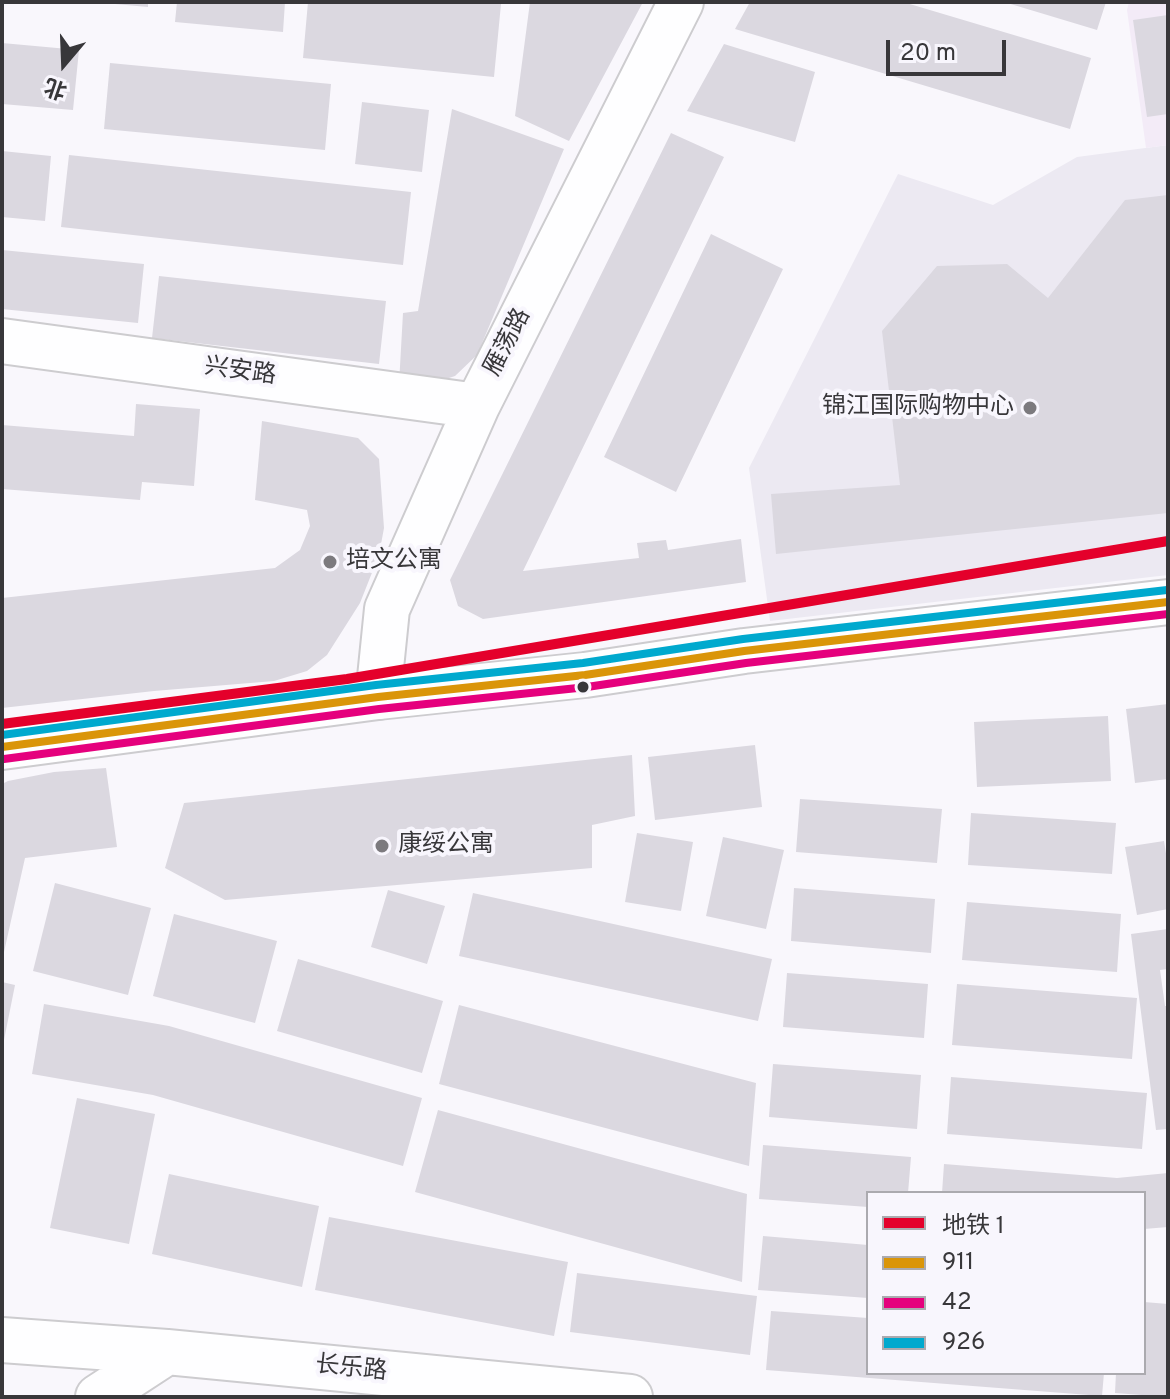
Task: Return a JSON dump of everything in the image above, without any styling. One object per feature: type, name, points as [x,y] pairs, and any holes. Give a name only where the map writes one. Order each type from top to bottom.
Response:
[{"type":"street","name":"雁荡路","points":[[378,697],[387,609],[477,406],[681,2]]},
{"type":"street","name":"兴安路","points":[[2,341],[477,406]]},
{"type":"street","points":[[2,747],[378,697],[585,675],[744,651],[1168,602]]},
{"type":"street","name":"长乐路","points":[[2,1340],[167,1352],[630,1397]]},
{"type":"street","points":[[98,1397],[167,1352]]},
{"type":"shaded area","points":[[1129,2],[1168,2],[1168,145],[1146,148],[1127,10]]},
{"type":"shaded area","points":[[1168,145],[1168,575],[770,621],[749,468],[898,174],[993,205],[1077,157]]},
{"type":"building","points":[[148,2],[148,7],[115,4]]},
{"type":"building","points":[[177,2],[285,2],[283,32],[175,22]]},
{"type":"building","points":[[308,2],[501,4],[494,77],[303,58]]},
{"type":"building","points":[[530,2],[643,2],[569,141],[515,116]]},
{"type":"building","points":[[750,2],[903,2],[1091,58],[1070,129],[735,29]]},
{"type":"building","points":[[1004,2],[1106,2],[1097,30]]},
{"type":"building","points":[[1168,15],[1168,114],[1147,117],[1133,20]]},
{"type":"building","points":[[2,43],[79,50],[73,110],[2,104]]},
{"type":"building","points":[[724,44],[815,72],[795,142],[687,111]]},
{"type":"building","points":[[110,63],[331,84],[325,150],[104,129]]},
{"type":"building","points":[[362,102],[429,110],[422,172],[355,164]]},
{"type":"building","points":[[452,109],[564,149],[477,355],[455,376],[437,382],[399,384],[403,313],[418,311]]},
{"type":"building","points":[[671,133],[724,157],[523,571],[639,558],[637,543],[666,540],[668,550],[741,539],[746,582],[483,619],[458,606],[450,580]]},
{"type":"building","points":[[2,151],[51,156],[45,221],[2,217]]},
{"type":"building","points":[[69,155],[411,192],[403,265],[61,227]]},
{"type":"building","name":"锦江国际购物中心","points":[[1168,195],[1168,513],[776,554],[771,494],[900,485],[882,331],[937,266],[1007,264],[1048,298],[1125,200]]},
{"type":"building","points":[[711,234],[783,269],[676,492],[604,457]]},
{"type":"building","points":[[2,250],[144,264],[138,323],[2,309]]},
{"type":"building","points":[[159,276],[386,301],[379,364],[152,338]]},
{"type":"building","points":[[136,404],[200,409],[194,486],[142,482],[140,500],[2,489],[2,425],[134,436]]},
{"type":"building","name":"培文公寓","points":[[262,421],[358,438],[379,459],[384,528],[379,555],[360,603],[327,655],[307,671],[274,681],[2,708],[2,598],[275,568],[300,550],[310,526],[307,510],[255,500]]},
{"type":"building","points":[[1168,704],[1168,779],[1135,783],[1126,709]]},
{"type":"building","points":[[1108,716],[1111,781],[977,787],[974,722]]},
{"type":"building","points":[[755,745],[762,807],[655,820],[648,757]]},
{"type":"building","name":"康绥公寓","points":[[632,755],[635,816],[592,825],[592,868],[225,900],[165,868],[184,803]]},
{"type":"building","points":[[106,768],[117,847],[25,858],[2,961],[2,784],[54,772]]},
{"type":"building","points":[[800,799],[942,809],[937,863],[796,852]]},
{"type":"building","points":[[971,813],[1116,823],[1112,874],[968,865]]},
{"type":"building","points":[[637,833],[693,842],[681,911],[625,902]]},
{"type":"building","points":[[723,837],[784,850],[766,929],[706,916]]},
{"type":"building","points":[[1164,841],[1168,866],[1168,909],[1137,915],[1125,847]]},
{"type":"building","points":[[55,883],[151,908],[128,995],[33,971]]},
{"type":"building","points":[[794,888],[935,899],[931,953],[791,941]]},
{"type":"building","points":[[388,890],[445,906],[427,964],[371,947]]},
{"type":"building","points":[[473,893],[772,959],[758,1021],[459,956]]},
{"type":"building","points":[[967,902],[1121,914],[1117,972],[962,960]]},
{"type":"building","points":[[174,914],[277,941],[255,1023],[153,996]]},
{"type":"building","points":[[1168,929],[1168,969],[1160,970],[1165,1006],[1168,1006],[1168,1129],[1156,1130],[1131,934]]},
{"type":"building","points":[[298,959],[443,1001],[422,1073],[277,1031]]},
{"type":"building","points":[[787,973],[928,984],[924,1038],[783,1027]]},
{"type":"building","points":[[2,982],[15,985],[3,1045],[2,1045]]},
{"type":"building","points":[[957,984],[1137,998],[1132,1059],[952,1045]]},
{"type":"building","points":[[44,1004],[169,1026],[422,1098],[403,1166],[153,1095],[32,1074]]},
{"type":"building","points":[[459,1005],[756,1083],[749,1166],[439,1084]]},
{"type":"building","points":[[773,1064],[921,1075],[917,1129],[769,1117]]},
{"type":"building","points":[[951,1077],[1147,1093],[1142,1149],[947,1134]]},
{"type":"building","points":[[77,1098],[155,1114],[129,1244],[50,1228]]},
{"type":"building","points":[[438,1110],[747,1194],[742,1282],[415,1192]]},
{"type":"building","points":[[763,1145],[911,1157],[908,1191],[866,1191],[866,1207],[759,1199]]},
{"type":"building","points":[[944,1164],[1117,1178],[1168,1173],[1168,1227],[1146,1229],[1146,1191],[942,1191]]},
{"type":"building","points":[[169,1174],[319,1206],[302,1287],[152,1254]]},
{"type":"building","points":[[329,1217],[568,1262],[554,1336],[315,1290]]},
{"type":"building","points":[[763,1236],[866,1245],[866,1298],[758,1290]]},
{"type":"building","points":[[577,1273],[757,1296],[750,1355],[570,1332]]},
{"type":"building","points":[[1146,1302],[1168,1304],[1168,1397],[1115,1393],[1116,1375],[1146,1375]]},
{"type":"building","points":[[771,1311],[866,1318],[866,1375],[1104,1375],[1102,1396],[766,1370]]},
{"type":"metro line","name":"1","points":[[2,724],[347,679],[1168,541]]},
{"type":"transit line","name":"926","points":[[2,735],[376,685],[583,663],[743,639],[1167,590]]},
{"type":"transit line","name":"911","points":[[2,747],[378,697],[585,675],[744,651],[1168,602]]},
{"type":"transit line","name":"42","points":[[4,759],[379,709],[587,687],[746,663],[1168,614]]},
{"type":"place","name":"锦江国际购物中心","points":[[1030,408]]},
{"type":"place","name":"培文公寓","points":[[330,562]]},
{"type":"place","name":"康绥公寓","points":[[382,846]]}]
